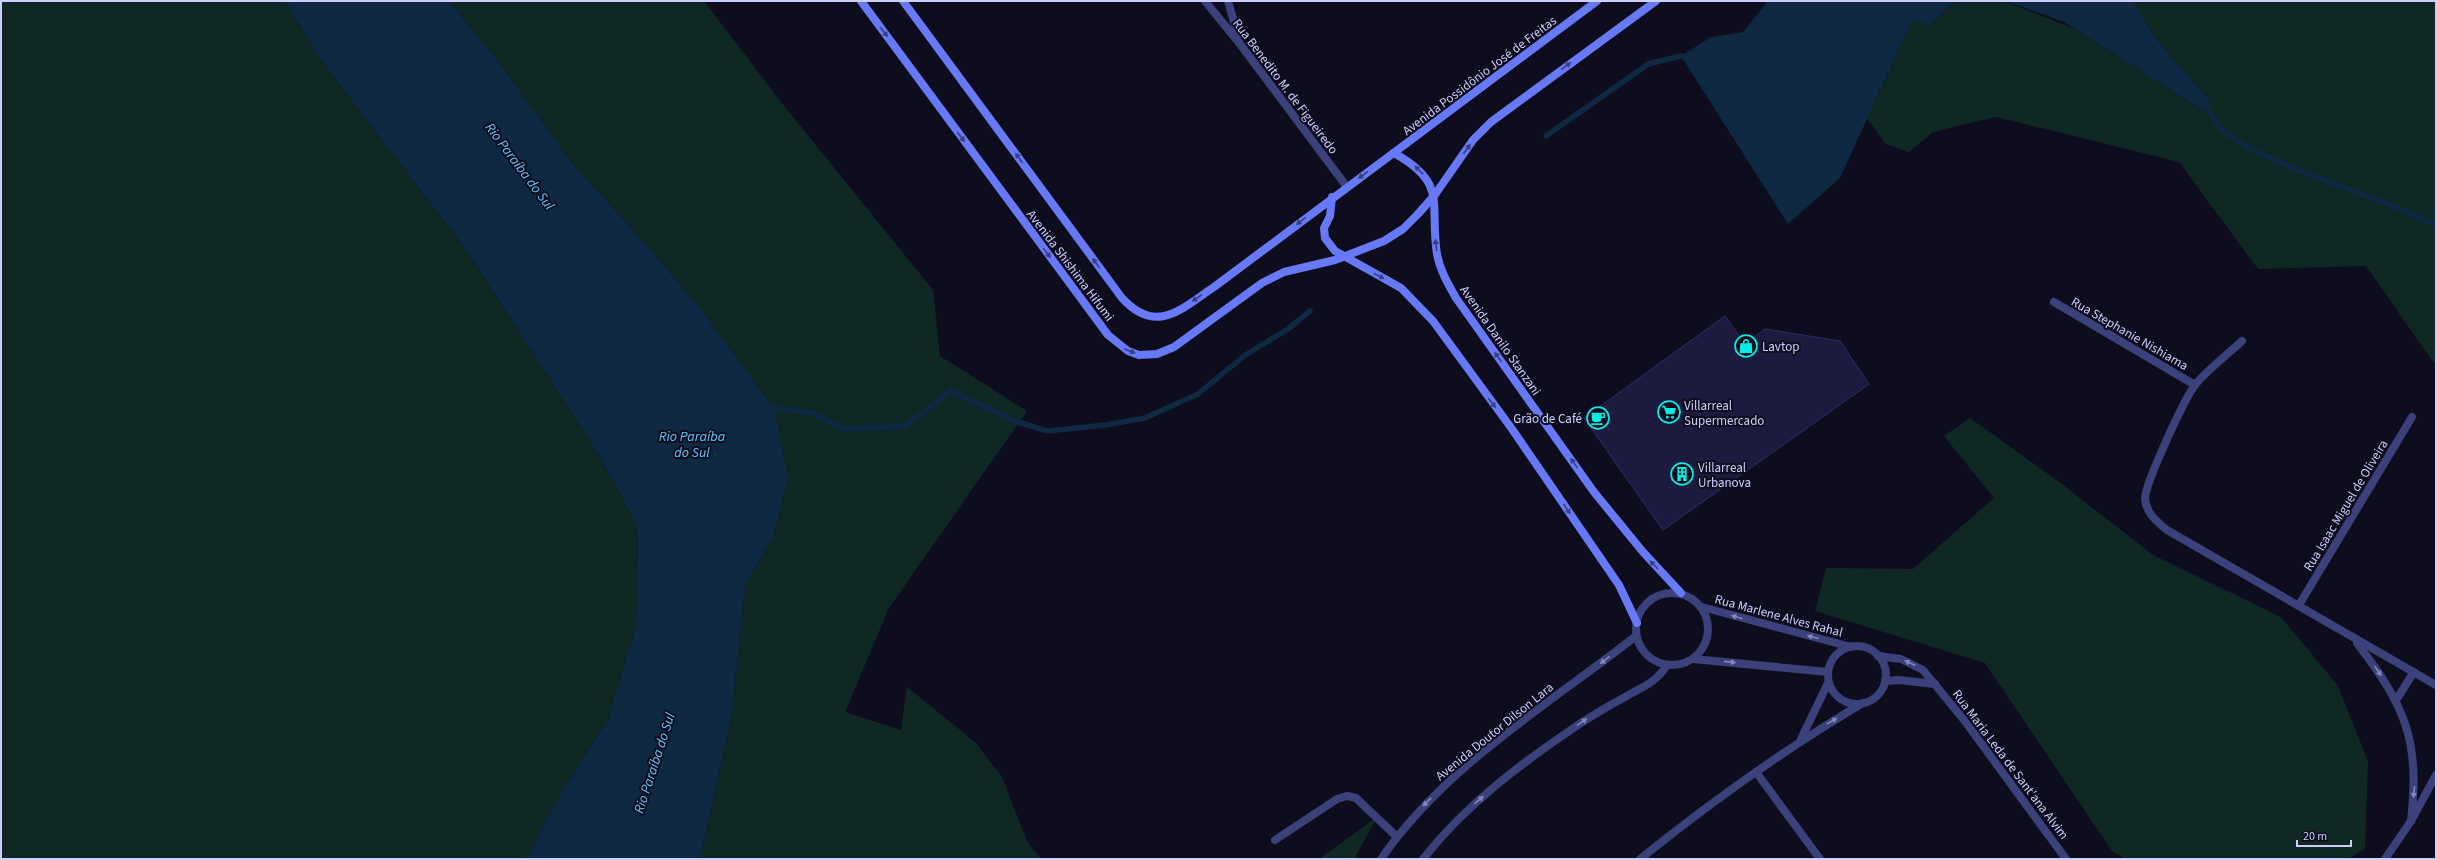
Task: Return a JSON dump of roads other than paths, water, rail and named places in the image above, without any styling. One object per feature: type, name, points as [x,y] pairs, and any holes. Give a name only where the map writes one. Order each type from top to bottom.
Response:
[{"type":"street","name":"Avenida Shishima Hifumi","points":[[861,1],[1108,335],[1122,348],[1148,356],[1165,352],[1262,283],[1302,267],[1345,257],[1384,241],[1403,229],[1434,196],[1473,140],[1492,122],[1656,1]]},
{"type":"street","name":"Avenida Shishima Hifumi","points":[[903,1],[1122,298],[1134,310],[1142,315],[1163,317],[1187,306],[1347,187]]},
{"type":"street","name":"Rua Benedito M. de Figueiredo","points":[[1205,1],[1240,44],[1347,187]]},
{"type":"street","points":[[1228,1],[1240,44]]},
{"type":"street","name":"Avenida Possidônio José de Freitas","points":[[1347,187],[1597,1]]},
{"type":"street","points":[[1394,153],[1421,171],[1428,181],[1434,196]]},
{"type":"street","name":"Avenida Danilo Stanzani","points":[[1434,196],[1437,256],[1445,279],[1456,298],[1594,492],[1638,547],[1680,594]]},
{"type":"street","points":[[1332,197],[1330,216],[1324,228],[1325,238],[1331,247],[1345,257],[1401,288],[1433,321],[1512,429],[1619,584],[1637,623]]},
{"type":"street","name":"Rua Stephanie Nishiama","points":[[2054,302],[2195,385]]},
{"type":"street","points":[[2242,341],[2195,385],[2152,473],[2146,493],[2147,508],[2156,522],[2167,530],[2299,605],[2354,640],[2436,685]]},
{"type":"street","name":"Rua Isaac Miguel de Oliveira","points":[[2299,605],[2412,417]]},
{"type":"street","points":[[1671,593],[1680,594],[1692,598],[1702,607],[1707,618],[1709,629],[1707,640],[1702,651],[1693,659],[1676,665],[1667,665],[1648,656],[1636,636],[1639,613],[1652,599],[1671,593]]},
{"type":"street","name":"Rua Marlene Alves Rahal","points":[[1702,607],[1851,646]]},
{"type":"street","name":"Avenida Doutor Dilson Lara","points":[[1381,859],[1396,836],[1439,791],[1467,766],[1636,636]]},
{"type":"street","points":[[2354,640],[2396,700],[2409,733],[2415,770],[2411,821]]},
{"type":"street","points":[[1640,859],[1800,740],[1879,692],[1885,681],[1885,669],[1878,656],[1861,646],[1851,646],[1836,655],[1828,672],[1828,682],[1800,740]]},
{"type":"street","name":"Rua Maria Leda de Sant'ana Alvim","points":[[1878,656],[1888,656],[1908,661],[1923,670],[1964,720],[2066,859]]},
{"type":"street","points":[[1693,659],[1828,672]]},
{"type":"street","points":[[1423,859],[1458,818],[1482,797],[1599,711],[1655,680],[1667,665]]},
{"type":"street","points":[[2396,700],[2414,672]]},
{"type":"street","name":"Rua Maria Leda de Sant'ana Alvim","points":[[1885,681],[1899,680],[1935,684]]},
{"type":"street","points":[[1828,682],[1837,696],[1845,701],[1863,703]]},
{"type":"street","points":[[1756,772],[1820,859]]},
{"type":"street","points":[[2385,859],[2411,821],[2436,775]]},
{"type":"street","points":[[1275,840],[1337,799],[1347,796],[1356,798],[1396,836]]},
{"type":"water","name":"Rio Paraíba do Sul","points":[[285,1],[449,1],[499,62],[573,164],[637,234],[702,310],[774,408],[788,478],[772,539],[745,585],[732,714],[700,859],[527,859],[552,808],[608,719],[636,625],[638,528],[600,457],[467,251],[320,59]]},
{"type":"water","points":[[1768,1],[1955,1],[1930,25],[1912,21],[1840,178],[1788,224],[1681,56],[1711,37],[1743,32]]},
{"type":"water","points":[[2006,1],[2133,1],[2154,36],[2209,100],[2209,109],[2202,110],[2064,22]]},
{"type":"waterway","points":[[1546,136],[1648,64],[1681,56],[1688,58]]},
{"type":"waterway","points":[[2205,105],[2221,129],[2245,146],[2285,165],[2398,208],[2436,225]]},
{"type":"waterway","points":[[767,410],[774,408],[812,413],[844,429],[905,426],[951,391],[1012,420],[1047,431],[1106,425],[1145,418],[1198,394],[1244,356],[1288,329],[1310,311]]},
{"type":"place","name":"Lavtop","points":[[1746,346]]},
{"type":"place","name":"Villarreal Supermercado","points":[[1669,412]]},
{"type":"place","name":"Grão de Café","points":[[1598,418]]},
{"type":"place","name":"Villarreal Urbanova","points":[[1682,474]]}]
